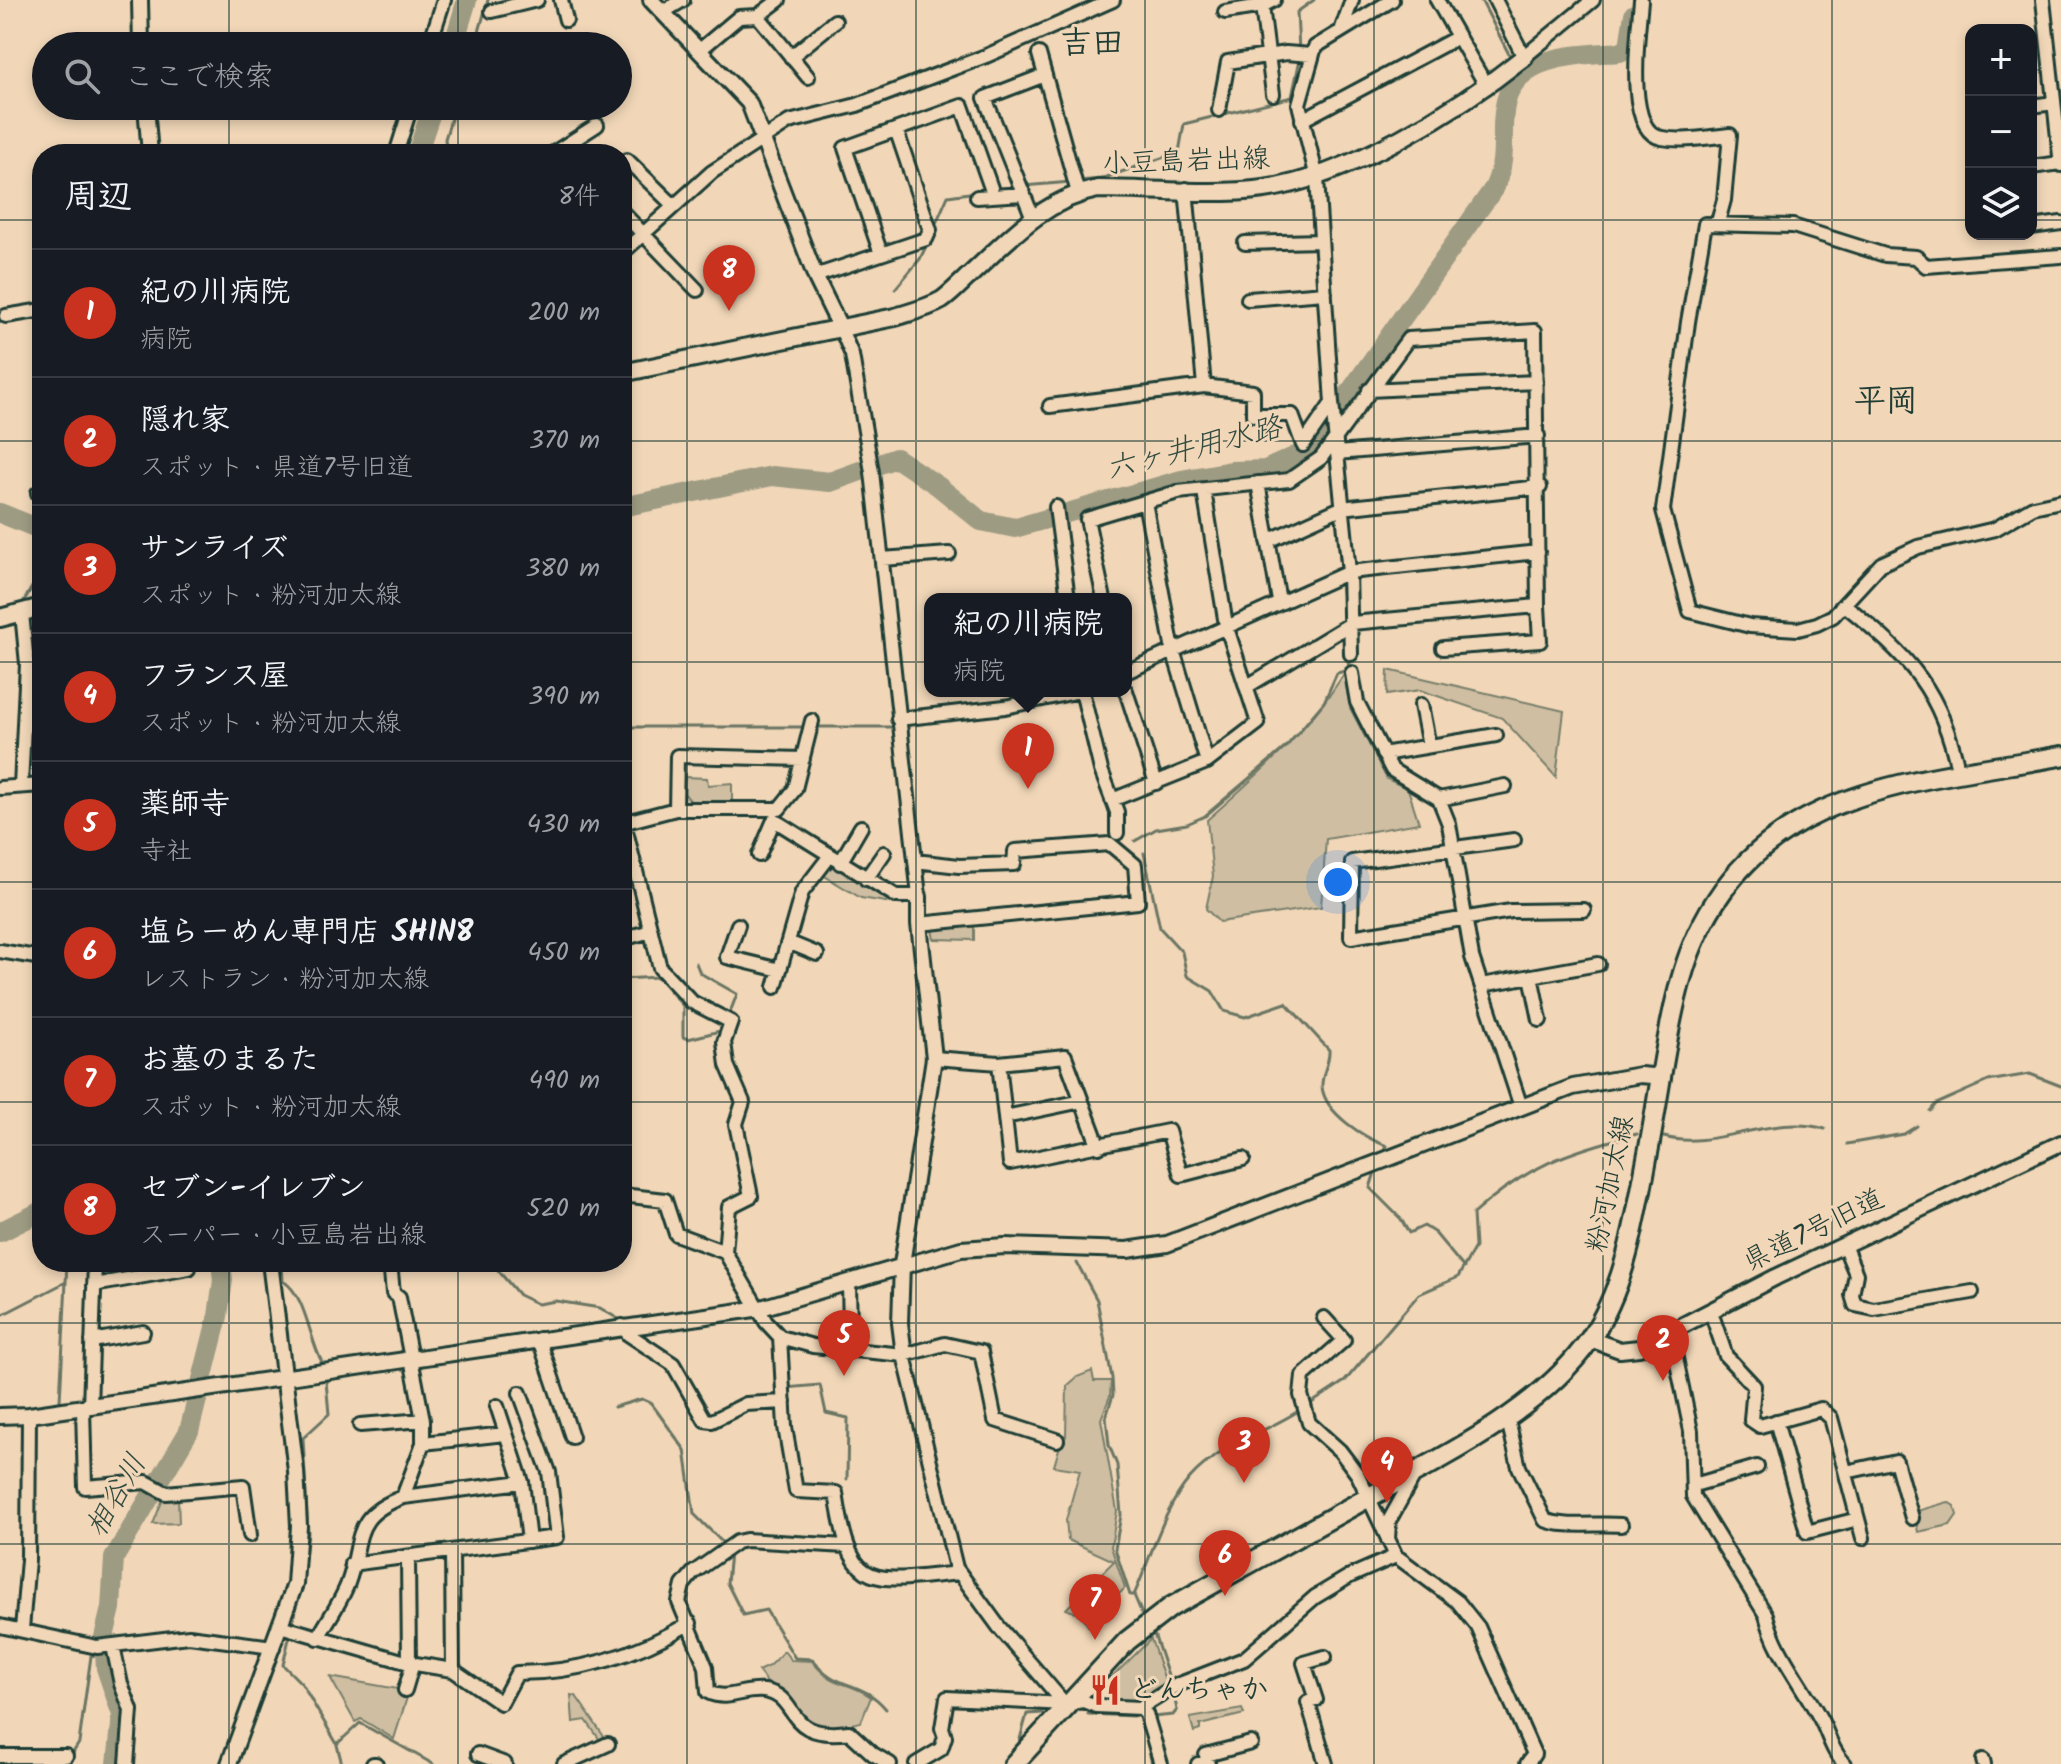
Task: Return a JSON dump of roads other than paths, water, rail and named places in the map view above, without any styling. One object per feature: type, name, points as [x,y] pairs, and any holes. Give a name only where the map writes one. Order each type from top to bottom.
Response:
[{"type":"main road","name":"小豆島岩出線","points":[[632,371],[895,317],[944,299],[1033,218],[1076,185],[1261,189],[1317,178],[1460,105],[1524,57]]},
{"type":"main road","points":[[0,618],[32,610]]},
{"type":"main road","name":"粉河加太線","points":[[1014,1764],[1065,1704],[1127,1641],[1171,1607],[1417,1471],[1507,1416],[1553,1380],[1590,1339],[1629,1250],[1691,948],[1715,904],[1739,872],[1768,842],[1830,804],[1879,789],[2061,756]]},
{"type":"street","points":[[140,0],[141,32]]},
{"type":"street","points":[[434,32],[444,0]]},
{"type":"street","points":[[492,11],[537,0]]},
{"type":"street","points":[[561,0],[566,20]]},
{"type":"street","points":[[651,0],[701,49],[749,103],[815,276],[852,355],[872,472],[934,1058],[902,1264],[900,1323],[904,1355],[952,1559],[999,1627],[1065,1704]]},
{"type":"street","points":[[663,12],[683,0]]},
{"type":"street","points":[[701,49],[739,17],[758,16],[779,0]]},
{"type":"street","points":[[632,244],[712,172],[789,122],[857,105],[986,56],[1113,0]]},
{"type":"street","points":[[1342,28],[1352,0]]},
{"type":"street","points":[[1219,110],[1228,62],[1303,54],[1392,0]]},
{"type":"street","points":[[1437,0],[1487,87]]},
{"type":"street","points":[[1499,2],[1524,57],[1593,0]]},
{"type":"street","points":[[1641,0],[1636,74],[1639,109],[1646,130],[1659,138],[1730,135],[1724,200],[1718,222]]},
{"type":"street","points":[[2037,166],[2061,164],[2043,0]]},
{"type":"street","points":[[1225,12],[1268,3],[1268,56],[1273,94]]},
{"type":"street","points":[[758,16],[808,77]]},
{"type":"street","points":[[791,57],[835,21]]},
{"type":"street","points":[[1302,120],[1458,37]]},
{"type":"street","points":[[1039,54],[1076,185]]},
{"type":"street","points":[[1303,54],[1299,104],[1317,178],[1332,403],[1349,572],[1351,654]]},
{"type":"street","points":[[1033,218],[985,98],[1045,75]]},
{"type":"street","points":[[2037,105],[2054,103]]},
{"type":"street","points":[[881,254],[845,148],[897,132],[962,106],[991,188]]},
{"type":"street","points":[[147,120],[149,144]]},
{"type":"street","points":[[399,144],[407,120]]},
{"type":"street","points":[[568,144],[597,125]]},
{"type":"street","points":[[815,276],[926,239],[930,230],[897,132]]},
{"type":"street","points":[[632,165],[674,206]]},
{"type":"street","points":[[977,197],[1021,189]]},
{"type":"street","points":[[1186,189],[1204,386]]},
{"type":"street","points":[[632,222],[697,290]]},
{"type":"street","points":[[2037,226],[2061,223]]},
{"type":"street","points":[[2061,256],[1926,266],[1916,257],[1885,255],[1793,226],[1705,224],[1688,322],[1663,510],[1690,611],[1750,626],[1781,629],[1817,624],[1845,605],[1881,564],[1918,547],[1995,529],[2033,507],[2061,501]]},
{"type":"street","points":[[1245,243],[1321,241]]},
{"type":"street","points":[[1248,299],[1325,293]]},
{"type":"street","points":[[6,316],[32,312]]},
{"type":"street","points":[[1103,593],[1087,519],[1178,492],[1289,480],[1321,458],[1408,339],[1418,335],[1535,331],[1540,487],[1540,641],[1443,648]]},
{"type":"street","points":[[1369,390],[1536,382]]},
{"type":"street","points":[[1050,406],[1204,386],[1253,392],[1253,415],[1292,415],[1303,445],[1332,403]]},
{"type":"street","points":[[1337,453],[1538,436]]},
{"type":"street","points":[[1258,483],[1279,601]]},
{"type":"street","points":[[1268,541],[1341,508],[1540,487]]},
{"type":"street","points":[[1112,800],[1207,762],[1258,723],[1226,625],[1204,491]]},
{"type":"street","points":[[1145,502],[1173,650],[1207,762]]},
{"type":"street","points":[[1056,507],[1067,593]]},
{"type":"street","points":[[1132,669],[1349,572],[1538,552]]},
{"type":"street","points":[[882,559],[949,554]]},
{"type":"street","points":[[1845,605],[1914,667],[1943,717],[1952,739],[1959,775]]},
{"type":"street","points":[[1246,687],[1352,623],[1538,606]]},
{"type":"street","points":[[21,786],[27,664],[22,613]]},
{"type":"street","points":[[1352,673],[1357,702],[1392,770],[1439,799],[1449,824],[1472,957],[1521,1107]]},
{"type":"street","points":[[898,719],[1005,707],[1052,697]]},
{"type":"street","points":[[1083,697],[1117,812],[1117,833]]},
{"type":"street","points":[[1128,697],[1156,783]]},
{"type":"street","points":[[1421,705],[1429,746]]},
{"type":"street","points":[[632,821],[676,809],[779,809],[795,789],[812,721]]},
{"type":"street","points":[[1383,754],[1496,735]]},
{"type":"street","points":[[676,809],[677,756],[803,759]]},
{"type":"street","points":[[0,788],[32,785]]},
{"type":"street","points":[[1439,799],[1505,786]]},
{"type":"street","points":[[759,855],[774,820],[896,896],[919,896]]},
{"type":"street","points":[[775,987],[802,892],[861,827]]},
{"type":"street","points":[[1514,840],[1454,851],[1352,862],[1351,937],[1511,911],[1584,910]]},
{"type":"street","points":[[915,861],[959,866],[1014,864],[1015,851],[1110,844],[1135,865],[1138,902],[919,924]]},
{"type":"street","points":[[866,879],[884,853]]},
{"type":"street","points":[[632,858],[660,968],[692,1002],[731,1022],[724,1042],[727,1065],[743,1102],[736,1124],[751,1196],[729,1207],[725,1252]]},
{"type":"street","points":[[738,925],[727,957],[780,970]]},
{"type":"street","points":[[632,936],[651,931]]},
{"type":"street","points":[[788,942],[817,954]]},
{"type":"street","points":[[0,951],[32,956]]},
{"type":"street","points":[[1482,985],[1598,964]]},
{"type":"street","points":[[1531,976],[1540,1020]]},
{"type":"street","points":[[934,1058],[999,1063],[1065,1056],[1099,1147]]},
{"type":"street","points":[[999,1063],[1010,1163],[1168,1131],[1181,1175],[1243,1159]]},
{"type":"street","points":[[0,1416],[87,1407],[761,1308],[961,1249],[1005,1246],[1097,1251],[1167,1244],[1573,1087],[1607,1079],[1663,1077]]},
{"type":"street","points":[[1005,1117],[1082,1101]]},
{"type":"street","name":"県道7号旧道","points":[[1590,1339],[1620,1350],[1639,1348],[1844,1245],[2061,1143]]},
{"type":"street","points":[[632,1196],[665,1200],[676,1234],[725,1252],[761,1308],[766,1322],[780,1337],[813,1346],[904,1355],[945,1344],[981,1352],[995,1420],[1057,1440]]},
{"type":"street","points":[[1844,1245],[1856,1274],[1852,1295],[1855,1305],[1874,1309],[1972,1292]]},
{"type":"street","points":[[95,1272],[85,1487],[146,1482],[166,1493],[243,1486],[250,1535]]},
{"type":"street","points":[[94,1285],[167,1272]]},
{"type":"street","points":[[229,1764],[295,1584],[299,1526],[296,1471],[271,1272]]},
{"type":"street","points":[[391,1272],[393,1293],[399,1297],[423,1420],[423,1443],[403,1497]]},
{"type":"street","points":[[849,1283],[850,1331]]},
{"type":"street","points":[[1711,1312],[1726,1356],[1754,1386],[1751,1420],[1760,1426],[1821,1409],[1831,1418],[1863,1538]]},
{"type":"street","points":[[1324,1318],[1344,1340],[1303,1376],[1304,1407],[1309,1423],[1340,1451],[1358,1475],[1396,1556],[1458,1602],[1478,1627],[1534,1754],[1527,1764]]},
{"type":"street","points":[[622,1326],[628,1334],[673,1364],[705,1420],[712,1421],[746,1404],[784,1402]]},
{"type":"street","points":[[92,1341],[143,1332]]},
{"type":"street","points":[[1671,1334],[1686,1395],[1693,1496],[1701,1515],[1766,1615],[1770,1633],[1823,1722],[1837,1757],[1845,1764]]},
{"type":"street","points":[[780,1337],[784,1402],[796,1491],[836,1493],[846,1546],[858,1568],[868,1577],[892,1580],[959,1573]]},
{"type":"street","points":[[539,1339],[572,1437]]},
{"type":"street","points":[[351,1564],[408,1559],[557,1537],[549,1472],[520,1393]]},
{"type":"street","points":[[497,1406],[522,1482],[529,1541]]},
{"type":"street","points":[[22,1629],[28,1560],[29,1415]]},
{"type":"street","points":[[1507,1416],[1519,1467],[1545,1520],[1555,1525],[1585,1522],[1621,1525]]},
{"type":"street","points":[[360,1425],[423,1420]]},
{"type":"street","points":[[1776,1421],[1807,1532],[1858,1519]]},
{"type":"street","points":[[423,1443],[505,1434]]},
{"type":"street","points":[[1846,1472],[1896,1461],[1912,1518]]},
{"type":"street","points":[[1694,1485],[1757,1467]]},
{"type":"street","points":[[1388,1540],[1389,1521],[1417,1471]]},
{"type":"street","points":[[318,1638],[348,1583],[363,1522],[380,1505],[403,1497],[522,1482]]},
{"type":"street","points":[[846,1546],[737,1542],[693,1573],[683,1585],[679,1602],[706,1667],[708,1692],[718,1697],[764,1691],[779,1698],[806,1729],[824,1735],[849,1732],[873,1754],[890,1764]]},
{"type":"street","points":[[452,1551],[453,1670]]},
{"type":"street","points":[[916,1764],[941,1749],[945,1737],[942,1728],[947,1698],[1065,1704],[1083,1701],[1096,1706],[1140,1708],[1177,1685],[1244,1659],[1315,1597],[1350,1576],[1396,1556]]},
{"type":"street","points":[[405,1690],[411,1663],[408,1559]]},
{"type":"street","points":[[280,1626],[411,1663],[453,1670],[501,1703],[517,1673],[571,1670],[648,1648],[690,1623]]},
{"type":"street","points":[[0,1626],[97,1647],[189,1636],[273,1647]]},
{"type":"street","points":[[113,1646],[121,1684],[131,1710],[127,1764]]},
{"type":"street","points":[[1325,1657],[1304,1663],[1316,1700],[1308,1702],[1326,1764]]},
{"type":"street","points":[[1140,1708],[1146,1714],[1161,1764]]},
{"type":"street","points":[[1200,1764],[1208,1762],[1206,1755],[1251,1743]]},
{"type":"street","points":[[562,1763],[608,1744]]},
{"type":"street","points":[[478,1754],[505,1764]]},
{"type":"street","points":[[0,1756],[66,1756]]},
{"type":"waterway","points":[[457,32],[467,0]]},
{"type":"waterway","points":[[479,32],[488,0]]},
{"type":"waterway","points":[[1299,51],[1297,12],[1314,0]]},
{"type":"waterway","points":[[1481,0],[1512,60]]},
{"type":"waterway","name":"六ヶ井用水路","points":[[632,505],[772,476],[830,482],[896,458],[938,486],[981,521],[1015,528],[1181,480],[1231,471],[1265,470],[1309,450],[1494,188],[1502,164],[1506,101],[1513,85],[1537,65],[1570,56],[1620,52],[1629,47],[1634,14]]},
{"type":"waterway","points":[[1079,181],[1101,179],[1179,152],[1184,124],[1292,97],[1300,59]]},
{"type":"waterway","points":[[420,144],[428,120]]},
{"type":"waterway","points":[[446,144],[451,120]]},
{"type":"waterway","points":[[1023,186],[1071,182]]},
{"type":"waterway","points":[[995,190],[1015,187]]},
{"type":"waterway","points":[[933,230],[948,196],[976,192]]},
{"type":"waterway","points":[[895,289],[920,259],[927,244]]},
{"type":"waterway","points":[[1331,457],[1335,501]]},
{"type":"waterway","name":"六ヶ井用水路","points":[[0,513],[32,526]]},
{"type":"waterway","points":[[1337,523],[1341,571]]},
{"type":"waterway","points":[[1341,579],[1344,611]]},
{"type":"waterway","points":[[21,606],[32,587]]},
{"type":"waterway","points":[[17,623],[20,664],[17,753]]},
{"type":"waterway","points":[[1135,841],[1156,829],[1187,824],[1205,816],[1286,747],[1324,702],[1337,673],[1349,670],[1348,659]]},
{"type":"waterway","points":[[632,727],[805,727]]},
{"type":"waterway","points":[[813,727],[893,727]]},
{"type":"waterway","points":[[1144,853],[1160,928],[1182,952],[1187,976],[1212,991],[1224,1011],[1245,1017],[1286,1003],[1329,1050],[1322,1087],[1330,1106],[1347,1124],[1387,1146],[1383,1155]]},
{"type":"waterway","points":[[696,963],[700,973],[737,994],[729,1015]]},
{"type":"waterway","points":[[632,978],[658,977],[683,1006],[683,1037],[688,1039],[724,1030]]},
{"type":"waterway","points":[[1930,1111],[1936,1104],[1988,1081],[2030,1074],[2061,1086]]},
{"type":"waterway","points":[[1664,1137],[1703,1139],[1785,1125],[1825,1129]]},
{"type":"waterway","points":[[1847,1144],[1904,1134],[1917,1126]]},
{"type":"waterway","points":[[1307,1406],[1345,1381],[1419,1294],[1458,1277],[1475,1247],[1473,1214],[1492,1197],[1549,1162],[1637,1134]]},
{"type":"waterway","points":[[1376,1169],[1370,1188],[1401,1219],[1409,1233],[1424,1226],[1435,1233],[1464,1268]]},
{"type":"waterway","points":[[0,1232],[32,1216]]},
{"type":"waterway","points":[[1077,1263],[1097,1300],[1112,1378],[1113,1395],[1106,1417],[1109,1445],[1117,1465],[1121,1515],[1115,1549],[1130,1595],[1134,1595]]},
{"type":"waterway","points":[[60,1401],[66,1272]]},
{"type":"waterway","name":"相谷川","points":[[117,1764],[122,1715],[106,1668],[104,1637],[111,1608],[114,1558],[189,1431],[218,1316],[222,1272]]},
{"type":"waterway","points":[[283,1272],[283,1281],[297,1296],[302,1307],[322,1362]]},
{"type":"waterway","points":[[499,1272],[519,1295],[538,1304],[556,1301],[600,1308],[620,1320]]},
{"type":"waterway","points":[[0,1316],[66,1282]]},
{"type":"waterway","points":[[682,1369],[691,1383]]},
{"type":"waterway","points":[[302,1580],[308,1534],[303,1438],[329,1414],[326,1381]]},
{"type":"waterway","points":[[785,1388],[820,1385],[826,1413],[848,1418],[847,1479]]},
{"type":"waterway","points":[[763,1397],[779,1394]]},
{"type":"waterway","points":[[614,1407],[642,1399],[651,1403],[685,1450],[694,1514],[727,1547]]},
{"type":"waterway","points":[[1142,1614],[1134,1595],[1172,1504],[1190,1478],[1214,1457],[1300,1410]]},
{"type":"waterway","points":[[730,1553],[727,1583],[743,1615],[766,1610],[795,1658],[812,1659],[830,1676],[867,1693],[886,1709]]},
{"type":"waterway","points":[[1378,1570],[1397,1563]]},
{"type":"waterway","points":[[292,1626],[298,1595]]},
{"type":"waterway","points":[[290,1634],[283,1665],[302,1684],[337,1744],[360,1723],[433,1764]]},
{"type":"waterway","points":[[1154,1634],[1171,1685]]},
{"type":"waterway","points":[[66,1764],[79,1743],[91,1656],[105,1653]]},
{"type":"waterway","points":[[1228,1671],[1247,1664]]},
{"type":"waterway","points":[[1153,1717],[1173,1715],[1177,1710],[1174,1695]]},
{"type":"waterway","points":[[1019,1743],[1027,1714],[1043,1713]]},
{"type":"waterway","points":[[1088,1714],[1133,1716]]},
{"type":"waterway","points":[[1147,1742],[1152,1764]]},
{"type":"waterway","points":[[337,1745],[342,1764]]},
{"type":"place","name":"セブン-イレブン","points":[[729,311]]},
{"type":"place","name":"紀の川病院","points":[[1028,789]]},
{"type":"place","name":"薬師寺","points":[[844,1376]]},
{"type":"place","name":"隠れ家","points":[[1663,1381]]},
{"type":"place","name":"サンライズ","points":[[1244,1483]]},
{"type":"place","name":"フランス屋","points":[[1387,1503]]},
{"type":"place","name":"塩らーめん専門店 SHIN8","points":[[1225,1596]]},
{"type":"place","name":"お墓のまるた","points":[[1095,1640]]},
{"type":"place","name":"どんちゃか","points":[[1105,1690]]},
{"type":"district","name":"吉田","points":[[1092,44]]},
{"type":"district","name":"平岡","points":[[1886,402]]}]
